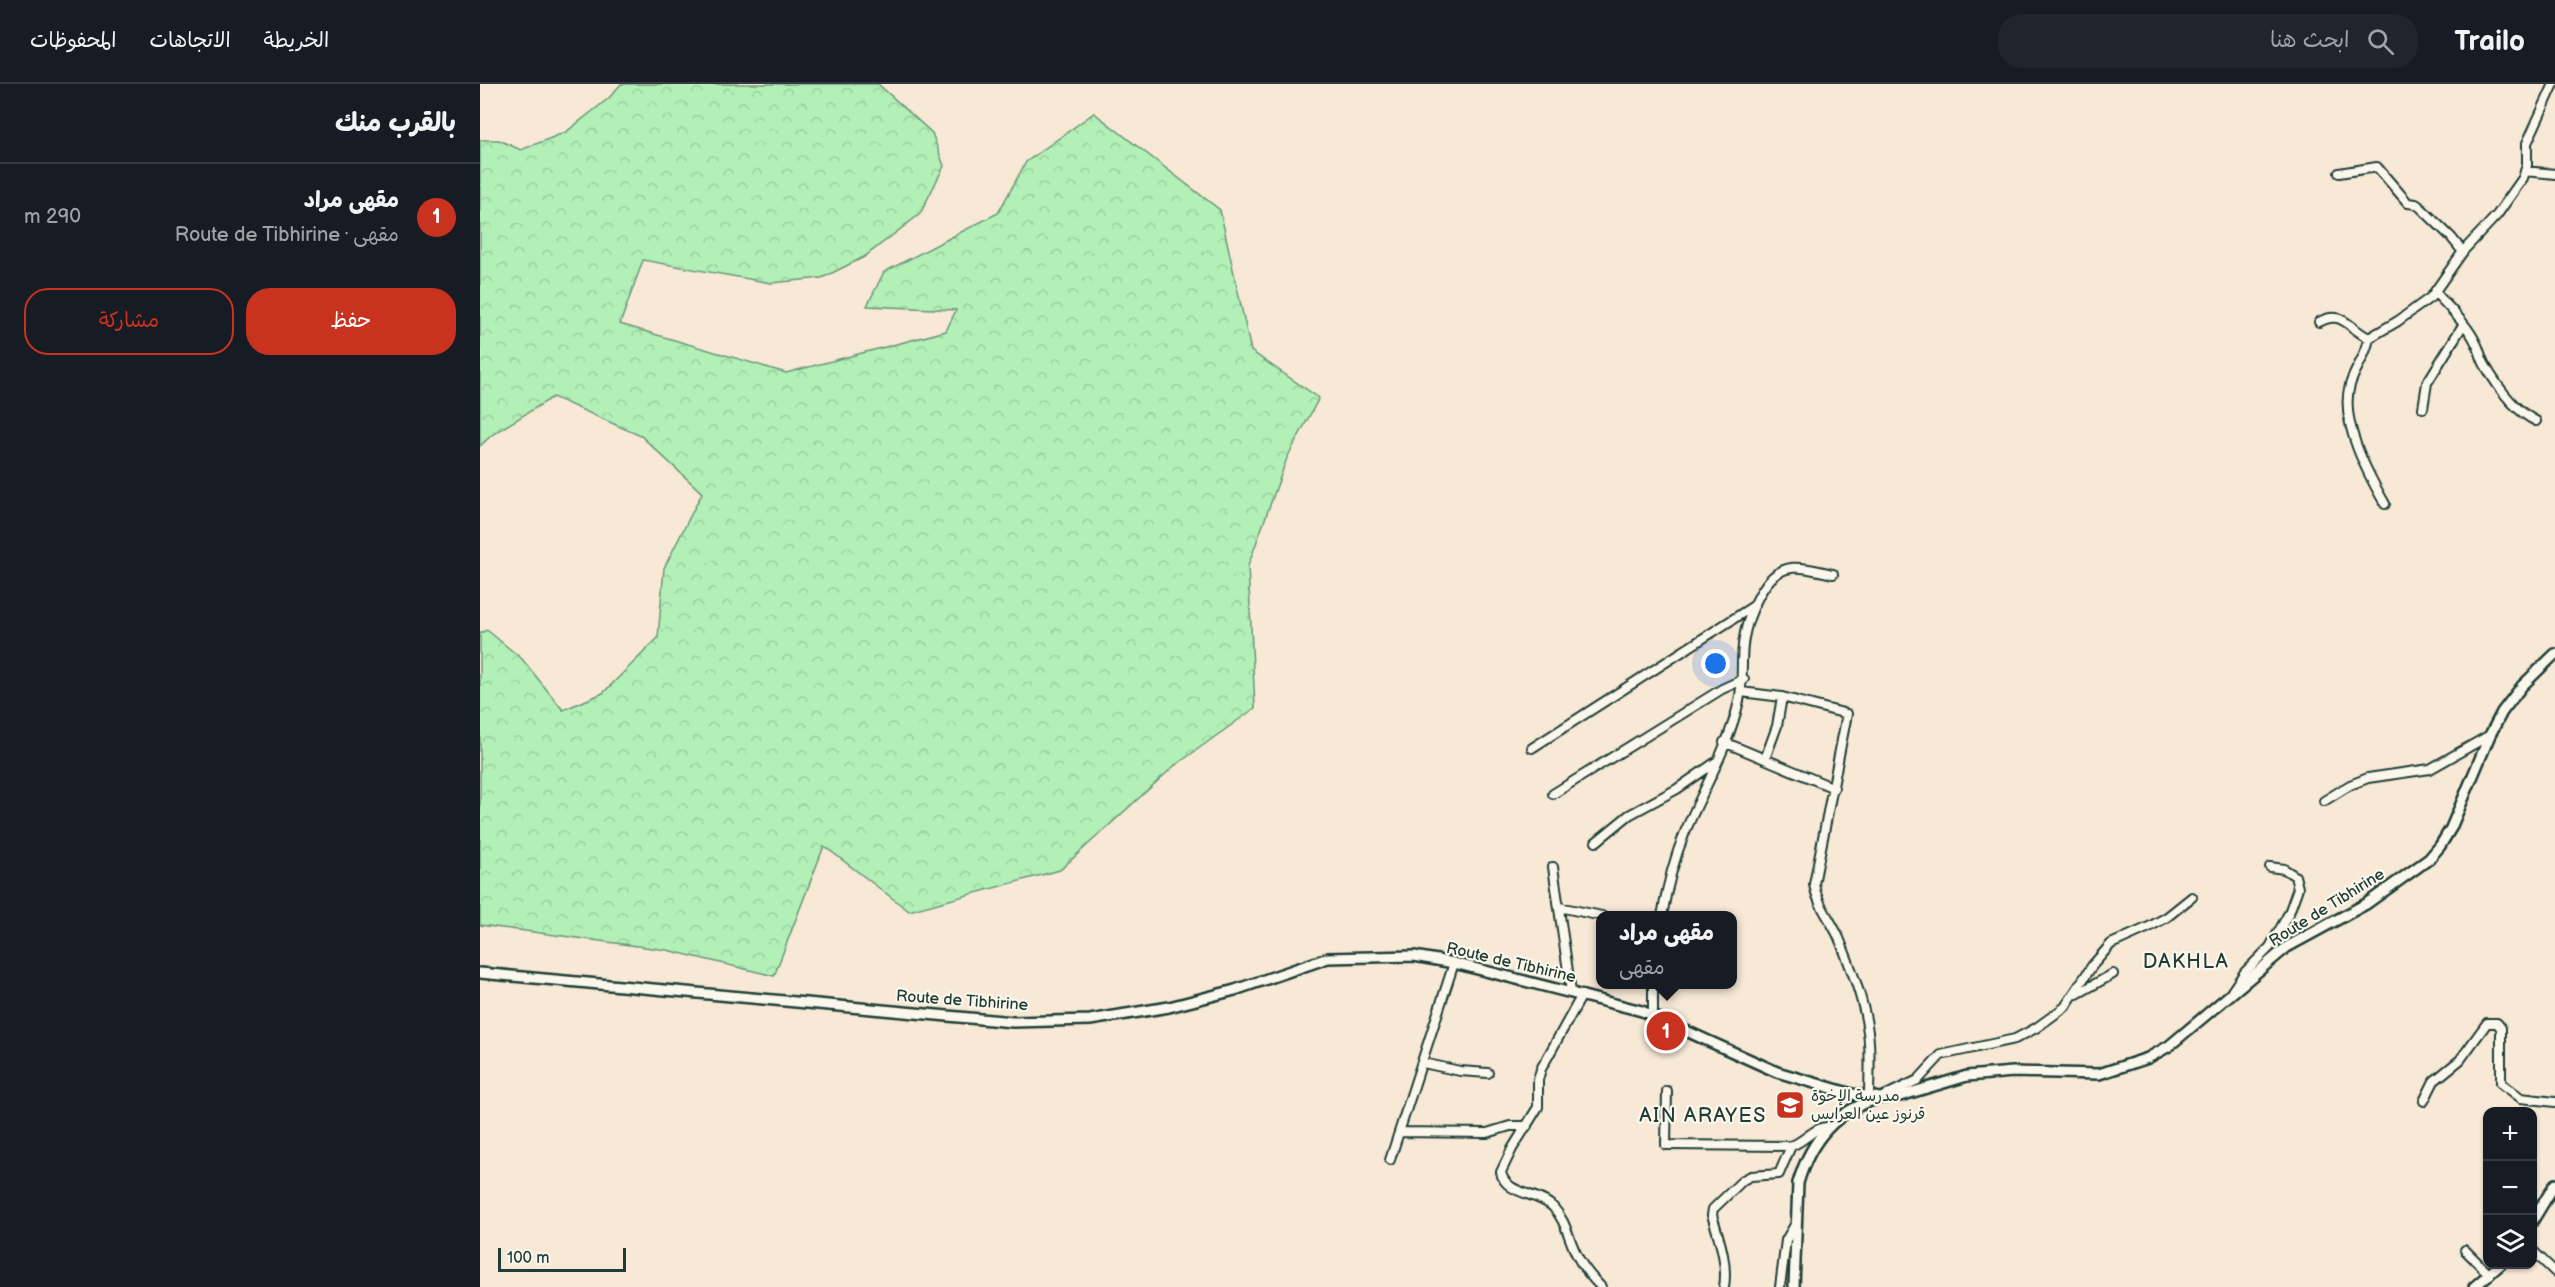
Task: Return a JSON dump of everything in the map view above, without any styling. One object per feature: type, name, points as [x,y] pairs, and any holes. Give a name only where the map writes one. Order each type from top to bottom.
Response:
[{"type":"street","points":[[2385,504],[2366,469],[2352,429],[2348,396],[2350,383],[2367,349],[2369,338],[2419,307],[2434,292],[2523,178],[2527,143],[2554,84]]},
{"type":"street","points":[[2339,173],[2377,167],[2408,203],[2420,207],[2463,252]]},
{"type":"street","points":[[2525,171],[2555,174]]},
{"type":"street","points":[[2434,292],[2476,343],[2485,365],[2504,391],[2523,415],[2535,421]]},
{"type":"street","points":[[2319,322],[2328,317],[2338,317],[2369,338]]},
{"type":"street","points":[[2423,408],[2427,383],[2463,325]]},
{"type":"street","points":[[1663,911],[1669,879],[1684,835],[1724,742],[1741,692],[1744,679],[1744,638],[1755,605],[1768,582],[1781,571],[1794,566],[1833,574]]},
{"type":"street","points":[[1532,748],[1755,605]]},
{"type":"street","name":"Route de Tibhirine","points":[[480,973],[1013,1022],[1090,1020],[1169,1007],[1235,990],[1328,958],[1414,956],[1454,963],[1653,1015],[1777,1072],[1869,1097],[1880,1098],[1910,1094],[1967,1076],[2013,1072],[2099,1074],[2148,1058],[2169,1046],[2287,947],[2366,904],[2429,859],[2451,828],[2502,712],[2522,686],[2555,654]]},
{"type":"street","points":[[1553,794],[1722,689],[1744,679]]},
{"type":"street","points":[[1741,692],[1782,697],[1848,714],[1814,884],[1820,903],[1839,938],[1863,1010],[1869,1041],[1869,1097]]},
{"type":"street","points":[[1765,759],[1777,726],[1782,697]]},
{"type":"street","points":[[2324,801],[2350,785],[2368,778],[2430,768],[2490,735]]},
{"type":"street","points":[[1724,742],[1834,788]]},
{"type":"street","points":[[1596,842],[1629,815],[1677,789],[1716,762]]},
{"type":"street","points":[[1553,867],[1571,992]]},
{"type":"street","points":[[2230,994],[2245,972],[2270,947],[2289,913],[2298,888],[2295,876],[2284,869],[2270,867]]},
{"type":"street","points":[[1794,1287],[1798,1183],[1811,1149],[1828,1127],[1843,1113],[1859,1104],[1880,1098],[1918,1080],[1941,1055],[2007,1041],[2036,1028],[2065,1007],[2092,966],[2111,944],[2167,917],[2192,897]]},
{"type":"street","points":[[1559,906],[1596,914]]},
{"type":"street","points":[[1390,1160],[1454,963]]},
{"type":"street","points":[[2073,997],[2113,974]]},
{"type":"street","points":[[1653,989],[1653,1015]]},
{"type":"street","points":[[1582,995],[1541,1069],[1538,1080],[1538,1107],[1512,1149],[1501,1172],[1502,1179],[1515,1190],[1541,1197],[1564,1220],[1574,1250],[1582,1265],[1601,1287]]},
{"type":"street","points":[[2424,1101],[2434,1081],[2460,1060],[2487,1023],[2492,1022],[2497,1023],[2501,1028],[2501,1083],[2521,1098],[2555,1102]]},
{"type":"street","points":[[1423,1063],[1488,1074]]},
{"type":"street","points":[[1667,1091],[1666,1145],[1791,1146],[1801,1143],[1819,1128],[1828,1127]]},
{"type":"street","points":[[1400,1132],[1487,1133],[1510,1126],[1527,1126]]},
{"type":"street","points":[[1724,1287],[1726,1274],[1724,1258],[1712,1215],[1713,1209],[1743,1180],[1751,1176],[1779,1174],[1791,1146]]},
{"type":"street","points":[[2536,1215],[2555,1184]]},
{"type":"street","points":[[1780,1287],[1786,1240],[1797,1221]]},
{"type":"street","points":[[2464,1250],[2490,1275]]},
{"type":"street","points":[[2537,1255],[2555,1272]]},
{"type":"street","points":[[2474,1287],[2497,1269]]},
{"type":"green space","points":[[621,84],[878,84],[932,133],[944,166],[920,214],[864,257],[822,278],[771,283],[643,260],[620,324],[786,373],[946,331],[956,310],[867,306],[884,272],[998,213],[1026,162],[1094,113],[1220,210],[1251,351],[1319,398],[1287,458],[1248,566],[1255,708],[1173,767],[1060,870],[909,911],[824,846],[774,976],[667,950],[480,925],[480,633],[487,630],[522,659],[563,710],[603,693],[658,638],[664,568],[702,493],[641,436],[553,397],[493,434],[480,446],[480,140],[499,140],[521,150],[566,132],[609,98]]},
{"type":"place","name":"مقهى مراد","points":[[1666,1031]]},
{"type":"place","name":"مدرسة الإخوة قرنوز عين العرايس","points":[[1790,1105]]},
{"type":"district","name":"DAKHLA","points":[[2186,962]]},
{"type":"district","name":"AIN ARAYES","points":[[1703,1116]]}]
